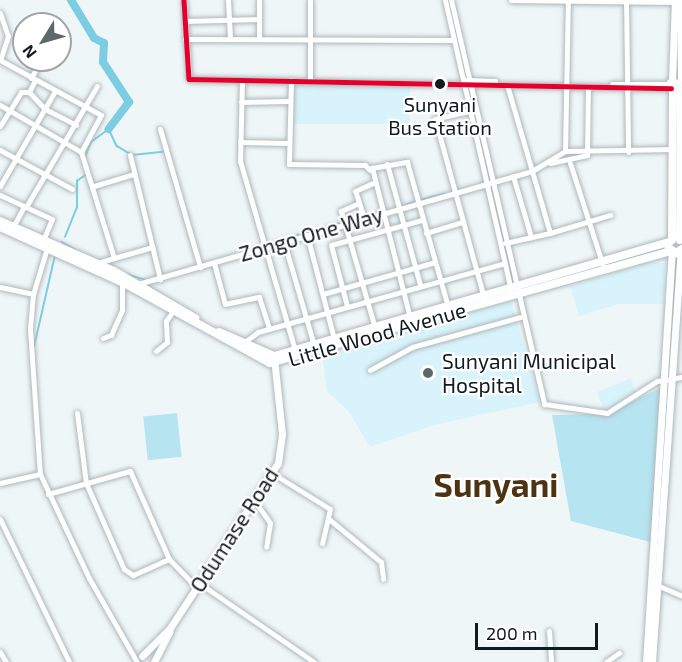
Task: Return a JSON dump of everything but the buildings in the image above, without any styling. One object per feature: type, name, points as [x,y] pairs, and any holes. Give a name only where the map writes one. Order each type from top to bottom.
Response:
[{"type":"highway","points":[[677,245],[674,149],[678,86]]},
{"type":"highway","points":[[677,245],[678,86]]},
{"type":"highway","name":"Little Wood Avenue","points":[[0,220],[122,282],[172,311],[275,359],[296,350],[375,327],[427,316]]},
{"type":"highway","name":"Little Wood Avenue","points":[[0,227],[96,264],[138,284],[242,344],[275,359],[677,245]]},
{"type":"highway","name":"Little Wood Avenue","points":[[440,313],[448,307],[514,291]]},
{"type":"main road","points":[[678,1],[678,86]]},
{"type":"main road","points":[[652,662],[675,377],[677,245]]},
{"type":"main road","name":"Odumase Road","points":[[154,662],[170,628],[272,473],[282,445],[275,359]]},
{"type":"main road","points":[[646,662],[675,377]]},
{"type":"main road","name":"Odumase Road","points":[[140,659],[170,628]]},
{"type":"main road","points":[[140,659],[154,662]]},
{"type":"street","points":[[184,0],[187,77],[242,80],[627,86]]},
{"type":"street","points":[[228,0],[230,39]]},
{"type":"street","points":[[259,0],[259,39]]},
{"type":"street","points":[[310,0],[310,80]]},
{"type":"street","points":[[445,0],[505,263],[543,404],[551,409],[607,413],[675,377]]},
{"type":"street","points":[[451,0],[469,111],[487,184],[505,243],[514,291]]},
{"type":"street","points":[[511,0],[678,1]]},
{"type":"street","points":[[565,151],[568,0]]},
{"type":"street","points":[[626,1],[628,152]]},
{"type":"street","points":[[0,14],[9,36],[0,60],[102,117],[84,154]]},
{"type":"street","points":[[185,21],[259,19]]},
{"type":"street","points":[[185,39],[453,40]]},
{"type":"street","points":[[29,92],[36,72]]},
{"type":"street","points":[[242,80],[240,160],[296,350]]},
{"type":"street","points":[[291,80],[289,164],[365,165],[370,170],[410,318]]},
{"type":"street","points":[[464,82],[507,85],[567,84],[588,87],[678,86]]},
{"type":"street","points":[[507,85],[550,233]]},
{"type":"street","points":[[13,227],[43,175],[76,125],[97,86]]},
{"type":"street","points":[[587,155],[588,87]]},
{"type":"street","points":[[0,186],[55,91]]},
{"type":"street","points":[[0,126],[21,92],[29,92],[45,109],[76,125]]},
{"type":"street","points":[[242,102],[290,101]]},
{"type":"street","points":[[0,105],[84,154],[114,258]]},
{"type":"street","points":[[469,111],[435,119],[484,298]]},
{"type":"street","points":[[160,129],[200,267]]},
{"type":"street","points":[[240,142],[288,143]]},
{"type":"street","points":[[550,163],[565,151],[587,155],[674,149]]},
{"type":"street","points":[[0,150],[72,189]]},
{"type":"street","points":[[130,154],[160,279]]},
{"type":"street","points":[[550,163],[570,163],[587,155]]},
{"type":"street","points":[[370,170],[387,164],[407,162],[448,307]]},
{"type":"street","name":"Zongo One Way","points":[[138,284],[532,171],[550,163]]},
{"type":"street","points":[[570,163],[604,266]]},
{"type":"street","points":[[387,164],[420,285]]},
{"type":"street","points":[[94,186],[134,174]]},
{"type":"street","points":[[513,176],[531,237]]},
{"type":"street","points":[[364,218],[356,189],[373,183]]},
{"type":"street","points":[[0,195],[53,221],[33,294],[32,398],[40,474],[48,494],[130,648],[140,659]]},
{"type":"street","points":[[359,203],[341,208],[375,327]]},
{"type":"street","points":[[505,243],[550,233],[610,215]]},
{"type":"street","points":[[347,306],[332,245],[422,220]]},
{"type":"street","points":[[426,233],[463,222]]},
{"type":"street","points":[[307,235],[334,339]]},
{"type":"street","points":[[284,242],[314,345]]},
{"type":"street","points":[[96,264],[152,247]]},
{"type":"street","points":[[322,294],[435,262]]},
{"type":"street","points":[[214,263],[225,304],[259,297],[269,328]]},
{"type":"street","points":[[242,344],[269,328],[505,263]]},
{"type":"street","points":[[103,338],[111,335],[122,310],[122,282]]},
{"type":"street","points":[[0,287],[33,294]]},
{"type":"street","points":[[156,351],[167,342],[166,321],[172,311]]},
{"type":"street","points":[[370,370],[412,347],[520,317]]},
{"type":"street","points":[[77,413],[86,483],[128,574],[169,559]]},
{"type":"street","points":[[48,494],[130,471],[169,559],[198,585],[314,662]]},
{"type":"street","points":[[272,473],[325,503],[330,520],[381,562],[383,579]]},
{"type":"street","points":[[0,483],[40,474]]},
{"type":"street","points":[[254,500],[270,523],[266,547]]},
{"type":"street","points":[[0,519],[69,662]]},
{"type":"street","points":[[322,543],[330,520]]},
{"type":"street","points":[[659,586],[682,596]]},
{"type":"street","points":[[549,631],[551,662]]},
{"type":"street","points":[[0,652],[6,662]]},
{"type":"street","points":[[606,662],[620,653]]},
{"type":"shaded area","points":[[291,81],[410,81],[410,124],[291,124]]},
{"type":"shaded area","points":[[646,263],[665,263],[664,304],[618,304],[579,316],[570,286]]},
{"type":"shaded area","name":"Sunyani Municipal Hospital","points":[[511,301],[540,402],[434,425],[370,447],[349,412],[327,391],[322,355]]},
{"type":"shaded area","points":[[631,378],[636,395],[604,412],[597,392]]},
{"type":"shaded area","points":[[671,383],[658,544],[571,521],[552,415],[606,414]]},
{"type":"shaded area","points":[[177,413],[182,457],[148,460],[143,417]]},
{"type":"waterway","points":[[71,0],[94,38],[104,43],[103,62],[129,102],[109,129]]},
{"type":"waterway","points":[[85,157],[91,142],[109,129],[117,146],[132,155],[163,152]]},
{"type":"waterway","points":[[65,237],[77,207],[77,181],[87,174]]},
{"type":"waterway","points":[[420,200],[444,194]]},
{"type":"waterway","points":[[406,205],[415,202]]},
{"type":"waterway","points":[[365,216],[381,211]]},
{"type":"waterway","points":[[267,244],[361,217]]},
{"type":"waterway","points":[[62,242],[76,250]]},
{"type":"waterway","points":[[34,347],[55,255]]},
{"type":"waterway","points":[[126,274],[144,279]]},
{"type":"transit line","points":[[184,0],[189,79],[671,88]]},
{"type":"place","name":"Sunyani Bus Station","points":[[440,84]]},
{"type":"place","name":"Sunyani Municipal Hospital","points":[[428,373]]},
{"type":"district","name":"Sunyani","points":[[496,485]]}]
